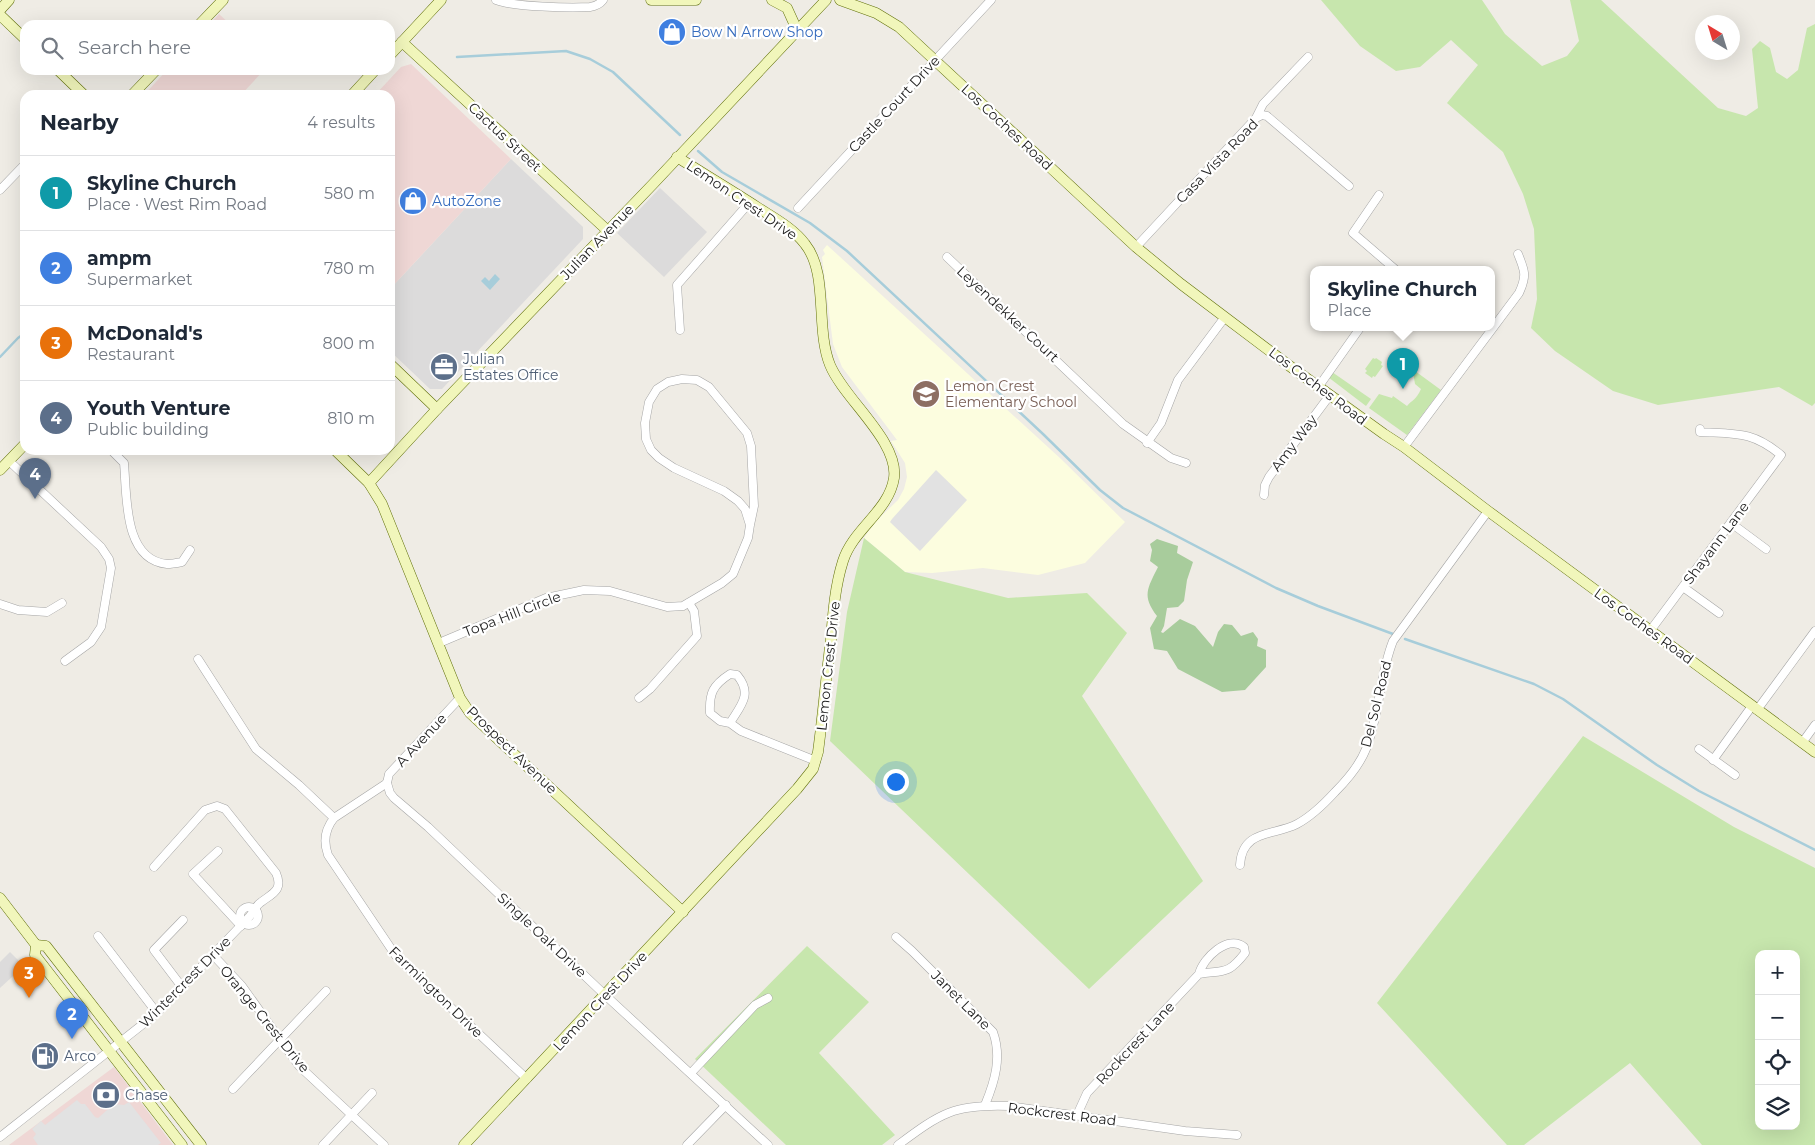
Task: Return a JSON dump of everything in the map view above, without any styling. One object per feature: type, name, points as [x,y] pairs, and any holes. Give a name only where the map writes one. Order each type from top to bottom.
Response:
[{"type":"street","points":[[0,10],[9,0]]},
{"type":"street","points":[[204,20],[223,0]]},
{"type":"street","points":[[496,0],[534,6],[591,7],[600,4],[603,0]]},
{"type":"street","points":[[651,0],[696,0]]},
{"type":"street","points":[[772,0],[787,8],[797,30]]},
{"type":"street","name":"Julian Avenue","points":[[395,454],[826,0]]},
{"type":"street","name":"Los Coches Road","points":[[840,0],[884,17],[906,33],[1136,247],[1225,317],[1404,447],[1815,752]]},
{"type":"street","name":"Castle Court Drive","points":[[798,208],[991,0]]},
{"type":"street","points":[[395,50],[437,1]]},
{"type":"street","points":[[0,15],[20,34]]},
{"type":"street","name":"Cactus Street","points":[[402,42],[608,231]]},
{"type":"street","points":[[1256,118],[1263,104],[1308,57]]},
{"type":"street","points":[[63,75],[79,90]]},
{"type":"street","points":[[137,90],[151,75]]},
{"type":"street","points":[[357,90],[371,75]]},
{"type":"street","name":"Casa Vista Road","points":[[1136,247],[1256,118],[1262,115],[1267,116],[1349,186]]},
{"type":"street","name":"Lemon Crest Drive","points":[[464,1145],[805,780],[816,761],[835,602],[843,561],[855,538],[887,497],[894,479],[894,466],[887,447],[830,365],[824,346],[817,274],[813,255],[804,242],[790,230],[750,202],[677,157]]},
{"type":"street","points":[[0,190],[20,169]]},
{"type":"street","points":[[1379,195],[1353,233],[1391,266]]},
{"type":"street","points":[[680,330],[677,286],[750,202]]},
{"type":"street","points":[[1495,321],[1519,294],[1524,282],[1525,271],[1518,254]]},
{"type":"street","name":"Leyendekker Court","points":[[947,257],[1123,424],[1147,443],[1171,458],[1186,463]]},
{"type":"street","points":[[1147,443],[1165,416],[1178,380],[1225,317]]},
{"type":"street","points":[[1319,386],[1358,331]]},
{"type":"street","points":[[1404,447],[1488,331]]},
{"type":"street","points":[[395,369],[437,408]]},
{"type":"street","name":"Topa Hill Circle","points":[[439,643],[546,598],[584,590],[610,590],[667,607],[683,606],[722,583],[732,574],[748,538],[754,506],[751,446],[747,433],[709,387],[697,380],[682,379],[668,382],[657,389],[649,402],[645,423],[646,439],[651,450],[674,468],[717,488],[738,501],[745,509],[750,525]]},
{"type":"street","name":"Amy Way","points":[[1264,495],[1265,485],[1269,477],[1330,395]]},
{"type":"street","name":"Shayann Lane","points":[[1650,631],[1781,455],[1766,443],[1752,437],[1737,434],[1700,432],[1700,429]]},
{"type":"street","points":[[0,470],[20,449]]},
{"type":"street","points":[[115,455],[124,463],[129,524],[135,542],[152,560],[168,564],[182,562],[190,550]]},
{"type":"street","name":"Prospect Avenue","points":[[340,455],[369,483],[382,504],[460,698],[470,713],[683,912]]},
{"type":"street","name":"Julian Avenue","points":[[369,483],[394,455]]},
{"type":"street","points":[[9,461],[101,547],[110,559],[111,568],[101,628],[91,642],[65,662]]},
{"type":"street","name":"Del Sol Road","points":[[1240,864],[1242,853],[1254,838],[1261,834],[1288,828],[1306,819],[1336,792],[1359,761],[1371,735],[1385,664],[1393,641],[1488,511]]},
{"type":"street","points":[[1731,523],[1766,549]]},
{"type":"street","points":[[1683,587],[1719,613]]},
{"type":"street","points":[[0,604],[18,610],[47,612],[62,603]]},
{"type":"street","points":[[639,698],[650,689],[697,636],[694,611],[689,603]]},
{"type":"street","points":[[1713,760],[1815,631]]},
{"type":"street","points":[[198,659],[256,749],[299,785],[334,818],[386,783]]},
{"type":"street","points":[[730,723],[744,700],[746,691],[743,682],[737,675],[730,674],[714,688],[709,699],[710,713],[720,721],[730,723],[741,731],[816,761]]},
{"type":"street","name":"A Avenue","points":[[386,783],[389,774],[460,698]]},
{"type":"street","points":[[1802,743],[1815,725]]},
{"type":"street","points":[[1700,749],[1735,775]]},
{"type":"street","name":"Single Oak Drive","points":[[386,783],[394,798],[428,827],[605,995],[768,1145]]},
{"type":"street","points":[[154,867],[205,810],[217,806],[225,809],[278,878],[278,888],[259,904],[256,909],[258,917],[248,924],[242,924],[193,874],[218,851]]},
{"type":"street","name":"Farmington Drive","points":[[334,818],[328,826],[326,835],[325,845],[328,855],[396,956],[527,1079]]},
{"type":"street","points":[[0,898],[36,945],[35,955],[182,1145]]},
{"type":"street","name":"Wintercrest Drive","points":[[0,1137],[121,1043],[157,1012],[256,909]]},
{"type":"street","points":[[182,987],[154,950],[183,920]]},
{"type":"street","points":[[98,936],[157,1012]]},
{"type":"street","name":"Janet Lane","points":[[896,937],[993,1032],[998,1045],[998,1054],[993,1087],[985,1105]]},
{"type":"street","name":"Rockcrest Lane","points":[[1077,1115],[1087,1093],[1199,974],[1205,961],[1225,944],[1233,942],[1244,947],[1245,953],[1234,966],[1219,972],[1199,974]]},
{"type":"street","points":[[36,945],[46,946],[201,1145]]},
{"type":"street","name":"Orange Crest Drive","points":[[213,955],[242,986],[299,1066],[384,1145]]},
{"type":"street","points":[[233,1089],[326,991]]},
{"type":"street","points":[[691,1073],[755,1005],[768,998]]},
{"type":"street","points":[[323,1145],[372,1093]]},
{"type":"street","points":[[687,1145],[726,1105]]},
{"type":"street","name":"Rockcrest Road","points":[[898,1145],[941,1115],[963,1108],[985,1105],[1009,1106],[1185,1131],[1237,1135]]},
{"type":"shaded area","points":[[219,14],[226,20],[214,20]]},
{"type":"shaded area","points":[[411,64],[511,159],[395,284],[395,90],[380,90],[401,67]]},
{"type":"shaded area","points":[[162,75],[259,75],[246,90],[149,90]]},
{"type":"shaded area","points":[[511,159],[583,227],[583,239],[442,389],[430,389],[395,356],[395,284]]},
{"type":"shaded area","points":[[660,188],[707,232],[664,277],[617,233]]},
{"type":"shaded area","name":"Lemon Crest Elementary School","points":[[827,245],[1061,459],[1125,522],[1085,563],[1038,575],[983,568],[932,573],[905,572],[864,538],[874,523],[898,500],[904,489],[907,477],[905,463],[891,441],[897,440],[842,367],[833,344],[822,257],[825,254],[823,250]]},
{"type":"shaded area","points":[[936,470],[967,500],[920,551],[890,522]]},
{"type":"shaded area","points":[[10,952],[24,966],[0,988],[0,962]]},
{"type":"shaded area","points":[[114,1067],[173,1145],[9,1145]]},
{"type":"shaded area","points":[[77,1100],[81,1104],[85,1104],[95,1117],[98,1118],[114,1104],[124,1105],[129,1102],[161,1143],[158,1145],[38,1145],[33,1138],[36,1134],[32,1129],[41,1121],[45,1125]]},
{"type":"green space","points":[[1321,0],[1482,0],[1505,34],[1542,66],[1567,56],[1579,41],[1570,0],[1601,0],[1718,108],[1746,116],[1758,108],[1752,49],[1760,41],[1770,48],[1776,72],[1787,79],[1798,70],[1807,28],[1815,24],[1815,403],[1812,406],[1779,387],[1658,405],[1613,391],[1555,351],[1531,328],[1537,299],[1534,229],[1523,194],[1503,152],[1447,103],[1478,65],[1451,40],[1420,67],[1396,71],[1360,46]]},
{"type":"green space","points":[[1373,358],[1382,362],[1381,365],[1383,366],[1375,377],[1373,376],[1372,378],[1365,373],[1367,371],[1365,369]]},
{"type":"green space","points":[[1415,371],[1441,390],[1407,435],[1369,408],[1379,394],[1392,398],[1393,396],[1407,406],[1416,398],[1421,389],[1415,384],[1413,372]]},
{"type":"green space","points":[[1332,372],[1371,399],[1366,406],[1328,377]]},
{"type":"green space","points":[[864,538],[905,572],[1008,598],[1087,593],[1127,633],[1082,696],[1203,881],[1089,989],[830,741],[847,612]]},
{"type":"green space","points":[[1157,539],[1178,546],[1177,553],[1193,562],[1187,580],[1184,601],[1178,607],[1167,608],[1161,632],[1163,633],[1180,619],[1195,626],[1213,647],[1218,632],[1224,624],[1232,625],[1241,636],[1253,632],[1258,639],[1257,646],[1266,650],[1266,667],[1245,690],[1222,692],[1178,669],[1167,651],[1154,649],[1150,628],[1157,616],[1149,603],[1148,592],[1158,567],[1150,561],[1152,550],[1150,544]]},
{"type":"green space","points":[[1583,736],[1734,827],[1815,868],[1815,1145],[1702,1145],[1630,1063],[1524,1145],[1507,1145],[1377,1003]]},
{"type":"green space","points":[[807,946],[869,1002],[819,1053],[895,1135],[882,1145],[786,1145],[695,1059]]},
{"type":"water","points":[[495,274],[500,279],[490,290],[481,281],[485,277],[489,281]]},
{"type":"waterway","points":[[457,57],[566,51],[590,59],[613,72],[680,135]]},
{"type":"waterway","points":[[698,151],[722,172],[810,223],[847,251],[1043,434],[1100,490],[1123,508],[1276,588],[1393,634]]},
{"type":"waterway","points":[[0,357],[20,337]]},
{"type":"waterway","points":[[1405,639],[1534,684],[1563,699],[1657,765],[1699,791],[1815,850]]},
{"type":"place","name":"Bow N Arrow Shop","points":[[672,32]]},
{"type":"place","name":"AutoZone","points":[[413,201]]},
{"type":"place","name":"Julian Estates Office","points":[[444,367]]},
{"type":"place","name":"Skyline Church","points":[[1403,389]]},
{"type":"place","name":"Lemon Crest Elementary School","points":[[926,394]]},
{"type":"place","name":"Youth Venture","points":[[35,499]]},
{"type":"place","name":"McDonald's","points":[[29,998]]},
{"type":"place","name":"ampm","points":[[72,1039]]},
{"type":"place","name":"Arco","points":[[45,1056]]},
{"type":"place","name":"Chase","points":[[106,1095]]}]
